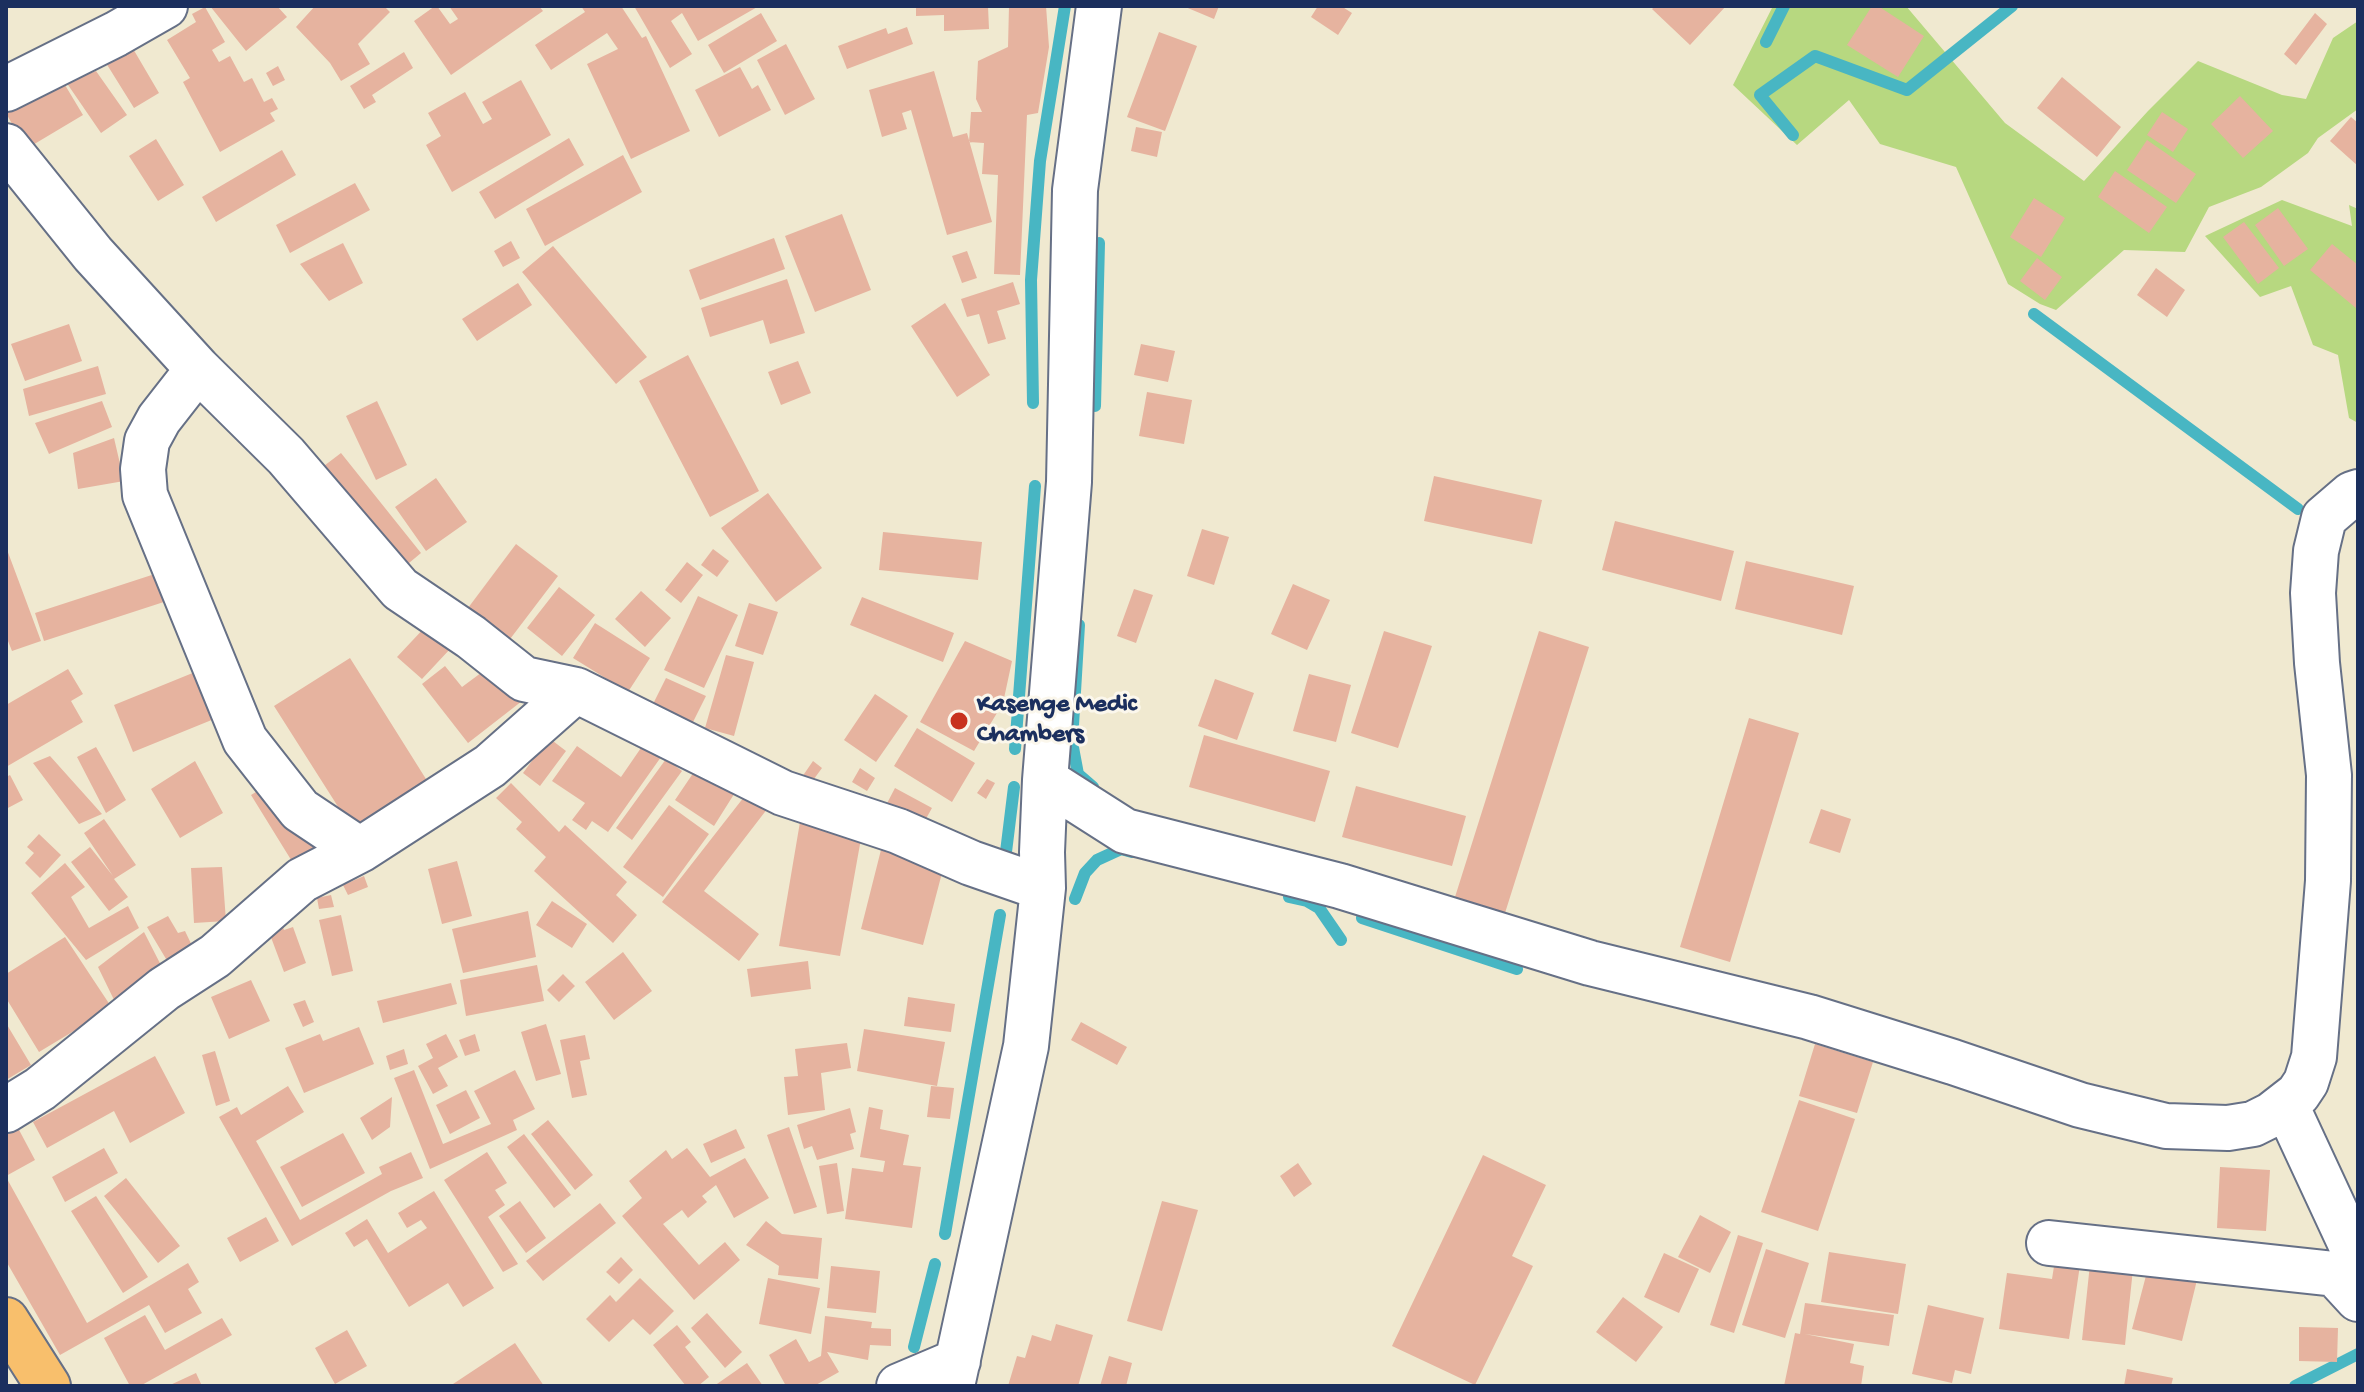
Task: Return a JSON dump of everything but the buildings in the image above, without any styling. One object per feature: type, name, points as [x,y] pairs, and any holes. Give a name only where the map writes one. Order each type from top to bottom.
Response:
[{"type":"main road","points":[[6,1320],[48,1386]]},
{"type":"street","points":[[6,89],[165,6]]},
{"type":"street","points":[[899,1386],[955,1374],[1026,1046],[1042,870],[1045,780],[1069,482],[1075,190],[1099,6]]},
{"type":"street","points":[[6,146],[93,254],[198,369],[286,456],[400,589],[471,637],[524,679],[576,690],[783,793],[898,831],[971,863],[1042,870],[1079,840],[1125,831]]},
{"type":"street","points":[[198,369],[159,419],[147,441],[143,469],[145,495],[245,740],[300,810],[360,850]]},
{"type":"street","points":[[1045,780],[1125,831],[1340,886],[1590,963],[1809,1017],[2080,1105],[2166,1126],[2228,1128],[2253,1124],[2286,1105],[2306,1082],[2314,1057],[2328,881],[2329,775],[2315,635],[2313,593],[2316,551],[2324,518],[2358,492]]},
{"type":"street","points":[[6,1110],[40,1089],[164,989],[215,956],[302,880],[360,850],[490,766],[576,690]]},
{"type":"street","points":[[2286,1105],[2358,1260]]},
{"type":"street","points":[[2049,1243],[2335,1274],[2358,1299]]},
{"type":"green space","points":[[1773,6],[1906,6],[2005,123],[2084,181],[2198,61],[2282,95],[2306,99],[2333,38],[2358,21],[2358,109],[2318,138],[2308,153],[2261,187],[2209,207],[2185,252],[2124,250],[2056,310],[2008,284],[1956,167],[1880,144],[1849,100],[1797,145],[1733,85]]},
{"type":"green space","points":[[2282,200],[2352,226],[2349,205],[2358,209],[2358,423],[2349,418],[2338,355],[2313,345],[2291,286],[2260,297],[2205,236]]},
{"type":"waterway","points":[[1033,403],[1031,280],[1040,161],[1065,6]]},
{"type":"waterway","points":[[1766,42],[1784,6]]},
{"type":"waterway","points":[[1793,135],[1760,95],[1815,56],[1907,90],[2012,6]]},
{"type":"waterway","points":[[1095,406],[1099,243]]},
{"type":"waterway","points":[[2034,314],[2298,509]]},
{"type":"waterway","points":[[1015,749],[1035,486]]},
{"type":"waterway","points":[[1079,625],[1072,742],[1078,774],[1093,787]]},
{"type":"waterway","points":[[1005,860],[1014,787]]},
{"type":"waterway","points":[[1075,899],[1085,873],[1097,860],[1121,849],[1132,852]]},
{"type":"waterway","points":[[1289,897],[1307,901],[1319,908],[1341,940]]},
{"type":"waterway","points":[[945,1234],[1000,915]]},
{"type":"waterway","points":[[1362,918],[1517,969]]},
{"type":"waterway","points":[[914,1347],[935,1264]]},
{"type":"waterway","points":[[2295,1386],[2358,1354]]},
{"type":"place","name":"Kasenge Medic Chambers","points":[[959,721]]}]
